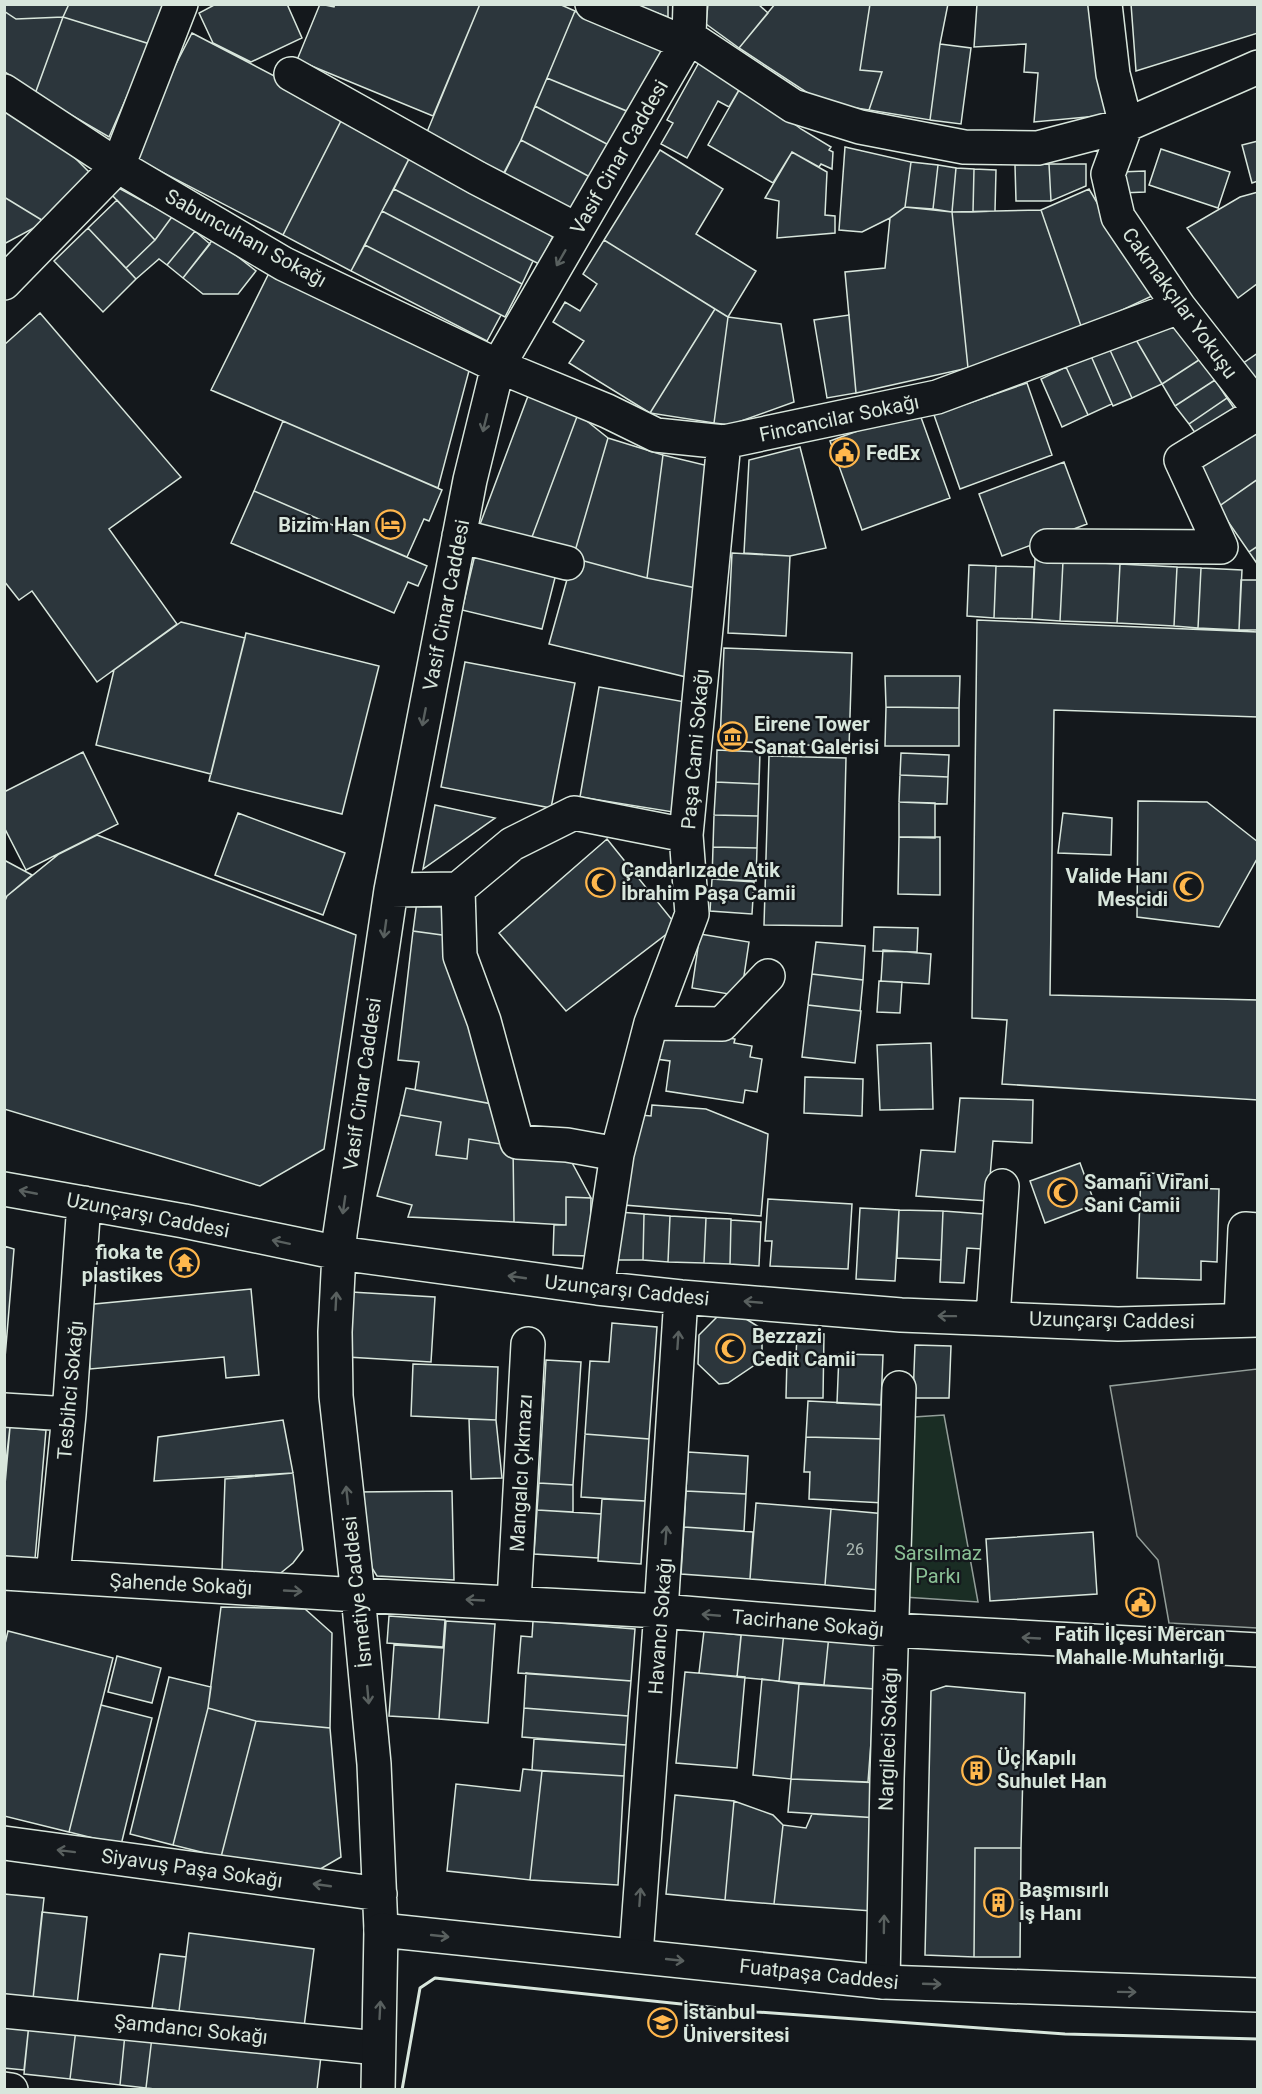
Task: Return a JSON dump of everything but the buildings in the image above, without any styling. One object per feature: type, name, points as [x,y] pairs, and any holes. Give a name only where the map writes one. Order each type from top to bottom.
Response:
[{"type":"street","points":[[4,283],[118,166],[181,4]]},
{"type":"street","points":[[592,4],[687,40],[793,106],[860,127],[964,147],[1038,148],[1126,125],[1257,67]]},
{"type":"street","name":"Vasif Cinar Caddesi","points":[[339,1253],[391,890],[470,480],[498,366],[687,40],[690,4]]},
{"type":"street","points":[[1105,4],[1113,74],[1126,125]]},
{"type":"street","points":[[291,74],[477,178],[577,230]]},
{"type":"street","name":"Sabuncuhanı Sokağı","points":[[4,91],[118,166],[284,264],[498,366]]},
{"type":"street","name":"Cakmakçılar Yokuşu","points":[[1126,125],[1108,174],[1118,217],[1179,307],[1257,408]]},
{"type":"street","name":"Fincancilar Sokağı","points":[[498,366],[607,411],[656,435],[724,442],[937,397],[1179,307]]},
{"type":"street","points":[[1047,546],[1221,547],[1181,460],[1257,413]]},
{"type":"street","name":"Paşa Cami Sokağı","points":[[597,1288],[617,1154],[651,1023],[692,914],[686,835],[724,442]]},
{"type":"street","points":[[459,536],[567,563]]},
{"type":"street","points":[[391,890],[458,889],[512,844],[574,813],[686,835]]},
{"type":"street","points":[[458,889],[460,956],[484,1021],[517,1142],[567,1144],[617,1154]]},
{"type":"street","points":[[651,1023],[722,1024],[768,976]]},
{"type":"street","points":[[993,1317],[1002,1186]]},
{"type":"street","name":"Uzunçarşı Caddesi","points":[[4,1189],[184,1221],[339,1253],[681,1297],[901,1315],[993,1317],[1118,1324],[1249,1320]]},
{"type":"street","name":"Tesbihci Sokağı","points":[[53,1576],[69,1414],[84,1203]]},
{"type":"street","points":[[1249,1320],[1245,1229],[1257,1230]]},
{"type":"street","name":"İsmetiye Caddesi","points":[[339,1253],[335,1332],[336,1396],[374,1764],[381,1930],[378,2090]]},
{"type":"street","name":"Havancı Sokağı","points":[[636,1955],[681,1297]]},
{"type":"street","name":"Mangalcı Çıkmazı","points":[[514,1602],[528,1344]]},
{"type":"street","name":"Nargileci Sokağı","points":[[883,1982],[899,1388]]},
{"type":"street","points":[[4,1410],[69,1414]]},
{"type":"street","name":"Şahende Sokağı","points":[[4,1572],[358,1595]]},
{"type":"street","name":"Tacirhane Sokağı","points":[[358,1595],[514,1602],[661,1611],[892,1630],[1257,1650]]},
{"type":"street","name":"Siyavuş Paşa Sokağı","points":[[4,1843],[380,1894]]},
{"type":"street","name":"Fuatpaşa Caddesi","points":[[381,1930],[883,1982],[1257,1995]]},
{"type":"street","name":"Şamdancı Sokağı","points":[[4,2011],[378,2048]]},
{"type":"street","points":[[4,2089],[11,2090]]},
{"type":"green space","name":"Sarsılmaz Parkı","points":[[944,1415],[978,1602],[904,1597],[914,1417]]},
{"type":"shaded area","points":[[1257,1369],[1257,1628],[1169,1623],[1158,1560],[1137,1536],[1110,1386]]},
{"type":"wall","points":[[402,2090],[420,1988],[435,1978],[757,2012],[1065,2034],[1258,2039]]},
{"type":"place","name":"FedEx","points":[[845,453]]},
{"type":"place","name":"Bizim Han","points":[[391,525]]},
{"type":"place","name":"Eirene Tower Sanat Galerisi","points":[[733,736]]},
{"type":"place","name":"Çandarlızade Atik İbrahim Paşa Camii","points":[[600,882]]},
{"type":"place","name":"Valide Hanı Mescidi","points":[[1189,887]]},
{"type":"place","name":"Samani Virani Sani Camii","points":[[1063,1193]]},
{"type":"place","name":"fioka te plastikes","points":[[184,1263]]},
{"type":"place","name":"Bezzazi Cedit Camii","points":[[731,1348]]},
{"type":"place","name":"Fatih İlçesi Mercan Mahalle Muhtarlığı","points":[[1140,1603]]},
{"type":"place","name":"Üç Kapılı Suhulet Han","points":[[976,1770]]},
{"type":"place","name":"Başmısırlı İş Hanı","points":[[998,1902]]},
{"type":"place","name":"İstanbul Üniversitesi","points":[[662,2023]]}]
